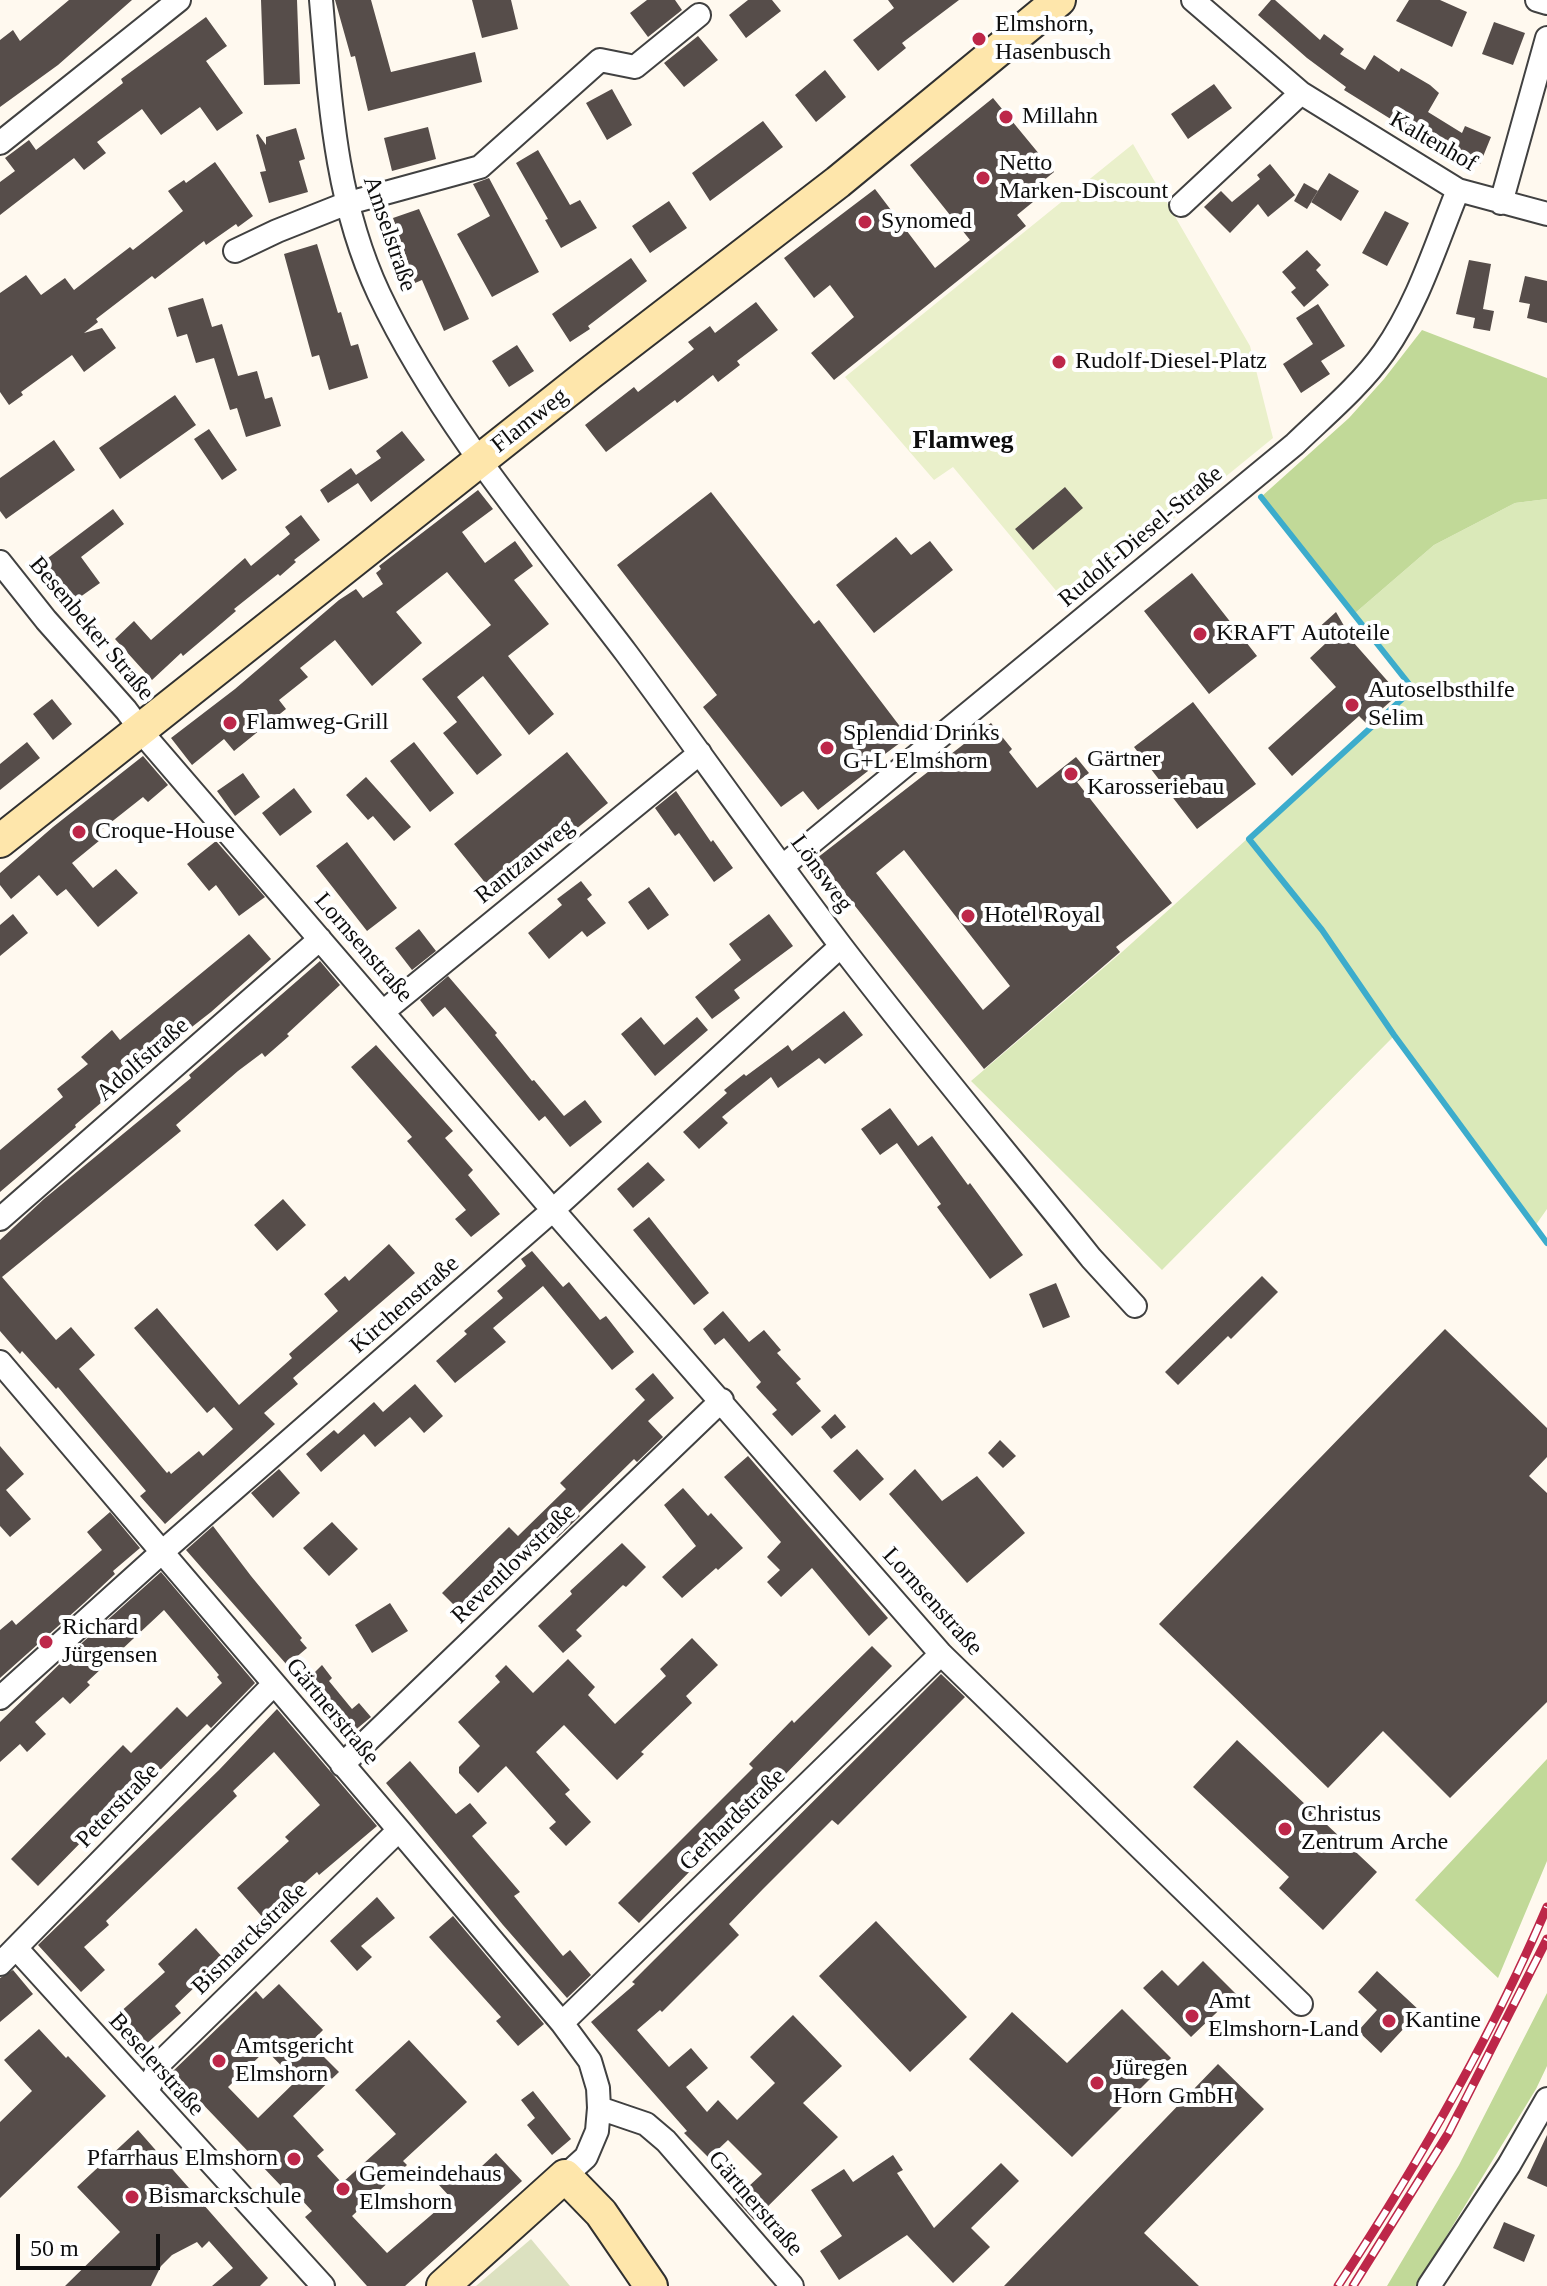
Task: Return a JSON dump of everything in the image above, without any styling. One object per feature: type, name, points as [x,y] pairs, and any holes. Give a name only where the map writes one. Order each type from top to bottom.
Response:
[{"type":"main road","name":"Flamweg","points":[[0,841],[480,460],[838,182],[1059,0]]},
{"type":"main road","points":[[443,2286],[565,2176],[601,2213],[651,2286]]},
{"type":"street","points":[[0,143],[179,0]]},
{"type":"street","name":"Amselstraße","points":[[321,0],[332,122],[345,204],[378,293],[420,369],[480,460]]},
{"type":"street","name":"Kaltenhof","points":[[1193,0],[1301,93],[1458,190],[1547,214]]},
{"type":"street","points":[[1537,0],[1547,3]]},
{"type":"street","points":[[235,251],[345,204],[480,167],[600,60],[635,67],[699,15]]},
{"type":"street","points":[[1501,203],[1547,38]]},
{"type":"street","points":[[1181,205],[1301,93]]},
{"type":"street","name":"Rudolf-Diesel-Straße","points":[[783,866],[1295,444],[1348,392],[1383,354],[1408,314],[1458,190]]},
{"type":"street","name":"Lönsweg","points":[[480,460],[841,946],[1091,1258],[1135,1306]]},
{"type":"street","name":"Besenbeker Straße","points":[[0,562],[142,730]]},
{"type":"street","name":"Lornsenstraße","points":[[142,730],[549,1206],[722,1400],[941,1654],[1301,2004]]},
{"type":"street","name":"Rantzauweg","points":[[384,1011],[700,753]]},
{"type":"street","name":"Adolfstraße","points":[[0,1219],[320,939]]},
{"type":"street","name":"Kirchenstraße","points":[[0,1698],[841,946]]},
{"type":"street","name":"Gärtnerstraße","points":[[0,1362],[562,2023],[590,2061],[598,2088],[599,2108],[592,2147],[586,2157],[565,2176]]},
{"type":"street","name":"Reventlowstraße","points":[[342,1765],[722,1400]]},
{"type":"street","name":"Gerhardstraße","points":[[562,2023],[941,1654]]},
{"type":"street","name":"Peterstraße","points":[[0,1964],[274,1684]]},
{"type":"street","name":"Bismarckstraße","points":[[147,2092],[160,2063],[399,1830]]},
{"type":"street","name":"Beselerstraße","points":[[16,1948],[323,2286]]},
{"type":"street","points":[[1429,2286],[1509,2165],[1547,2099]]},
{"type":"street","name":"Gärtnerstraße","points":[[599,2108],[646,2124],[666,2141],[792,2286]]},
{"type":"green space","name":"Rudolf-Diesel-Platz","points":[[1133,144],[1250,346],[1273,438],[1068,605],[953,467],[934,480],[845,377]]},
{"type":"green space","points":[[1422,330],[1547,378],[1547,499],[1515,503],[1434,545],[1354,614],[1261,497],[1349,418]]},
{"type":"green space","points":[[1547,499],[1547,1209],[1535,1226],[1394,1036],[1162,1270],[971,1081],[1122,952],[1413,689],[1354,614],[1434,545],[1515,503]]},
{"type":"green space","points":[[1547,1759],[1547,1861],[1498,1978],[1415,1900]]},
{"type":"green space","points":[[1547,1993],[1547,2066],[1536,2089],[1416,2286],[1387,2286],[1459,2165]]},
{"type":"green space","points":[[531,2239],[570,2286],[476,2286]]},
{"type":"building","points":[[69,0],[132,0],[58,65],[0,107],[0,40],[13,30],[20,41]]},
{"type":"building","points":[[261,0],[297,0],[300,84],[264,85]]},
{"type":"building","points":[[335,0],[371,0],[391,72],[475,52],[482,82],[368,111],[355,56],[351,57]]},
{"type":"building","points":[[472,0],[511,0],[518,29],[482,38]]},
{"type":"building","points":[[647,0],[675,0],[682,10],[648,37],[630,13]]},
{"type":"building","points":[[748,0],[772,0],[781,11],[746,38],[729,15]]},
{"type":"building","points":[[888,0],[959,0],[902,43],[906,48],[878,71],[853,40],[894,8]]},
{"type":"building","points":[[1271,0],[1275,0],[1320,40],[1324,34],[1344,49],[1340,54],[1365,70],[1374,55],[1399,72],[1401,68],[1430,85],[1439,93],[1428,112],[1462,133],[1465,126],[1491,137],[1480,164],[1439,149],[1344,90],[1346,87],[1258,15]]},
{"type":"building","points":[[1409,0],[1440,0],[1467,12],[1452,47],[1396,21]]},
{"type":"building","points":[[206,17],[227,46],[206,61],[243,113],[217,131],[200,107],[161,135],[142,109],[97,142],[106,153],[84,170],[74,158],[0,215],[0,182],[15,171],[5,158],[29,140],[36,150],[123,83],[121,79]]},
{"type":"building","points":[[1494,22],[1525,33],[1513,65],[1482,54]]},
{"type":"building","points":[[698,36],[718,60],[684,87],[664,63]]},
{"type":"building","points":[[825,70],[846,97],[816,122],[795,95]]},
{"type":"building","points":[[1214,84],[1232,108],[1188,139],[1171,114]]},
{"type":"building","points":[[612,89],[632,125],[607,140],[586,103]]},
{"type":"building","points":[[993,98],[1054,172],[1038,185],[1044,193],[1017,215],[1026,226],[834,380],[811,353],[854,317],[830,285],[814,298],[784,258],[875,189],[935,268],[970,240],[910,165]]},
{"type":"building","points":[[763,121],[783,147],[710,201],[692,173]]},
{"type":"building","points":[[428,127],[436,159],[392,171],[384,138]]},
{"type":"building","points":[[296,128],[305,159],[299,161],[308,192],[269,203],[260,172],[266,171],[256,135],[266,145],[266,137]]},
{"type":"building","points":[[538,150],[570,205],[580,200],[597,228],[561,248],[516,163]]},
{"type":"building","points":[[215,162],[253,216],[206,245],[204,241],[155,279],[152,276],[96,319],[98,322],[84,333],[102,328],[116,348],[84,372],[72,355],[21,392],[23,395],[9,405],[0,392],[0,293],[26,275],[41,295],[65,278],[74,290],[183,211],[168,191],[184,180],[186,183]]},
{"type":"building","points":[[1270,164],[1295,195],[1268,217],[1258,204],[1230,233],[1204,207],[1221,191],[1232,202],[1260,179],[1257,175]]},
{"type":"building","points":[[1329,173],[1359,191],[1341,221],[1311,202]]},
{"type":"building","points":[[489,178],[539,272],[492,297],[457,234],[490,216],[473,184]]},
{"type":"building","points":[[1304,183],[1318,191],[1307,209],[1294,201]]},
{"type":"building","points":[[669,201],[687,228],[650,253],[632,226]]},
{"type":"building","points":[[419,209],[469,319],[444,331],[422,280],[415,283],[393,218]]},
{"type":"building","points":[[1385,211],[1409,223],[1387,266],[1362,253]]},
{"type":"building","points":[[317,244],[338,313],[341,312],[351,346],[358,344],[368,378],[329,390],[319,355],[312,357],[284,254]]},
{"type":"building","points":[[1307,250],[1321,265],[1316,270],[1329,285],[1304,307],[1291,292],[1296,288],[1282,272]]},
{"type":"building","points":[[631,258],[647,281],[570,342],[552,314]]},
{"type":"building","points":[[1469,260],[1491,264],[1483,309],[1494,311],[1490,331],[1473,328],[1475,318],[1456,314]]},
{"type":"building","points":[[1525,276],[1547,281],[1547,323],[1527,318],[1530,304],[1519,302]]},
{"type":"building","points":[[203,298],[212,327],[222,324],[238,376],[257,371],[265,399],[272,397],[281,426],[246,437],[237,408],[230,410],[214,358],[196,363],[187,334],[177,337],[168,308]]},
{"type":"building","points":[[756,302],[778,330],[737,361],[740,365],[718,382],[713,375],[606,452],[585,425],[634,387],[638,392],[694,349],[688,342],[710,326],[715,333]]},
{"type":"building","points":[[1318,304],[1345,346],[1321,361],[1330,374],[1301,393],[1283,364],[1313,344],[1296,318]]},
{"type":"building","points":[[517,345],[534,371],[509,387],[492,361]]},
{"type":"building","points":[[175,395],[196,425],[120,479],[99,448]]},
{"type":"building","points":[[209,429],[237,470],[222,480],[194,439]]},
{"type":"building","points":[[402,431],[425,460],[371,502],[358,483],[328,503],[320,490],[351,468],[356,475],[381,458],[376,451]]},
{"type":"building","points":[[54,440],[75,470],[6,519],[0,511],[0,478]]},
{"type":"building","points":[[1065,487],[1083,508],[1033,550],[1015,529]]},
{"type":"building","points":[[478,490],[493,509],[462,532],[485,563],[515,541],[533,566],[514,580],[549,624],[508,656],[554,714],[529,735],[483,676],[457,697],[502,755],[477,775],[443,733],[457,722],[422,679],[491,625],[447,572],[396,612],[422,643],[372,686],[335,640],[300,668],[308,677],[279,700],[286,709],[234,751],[224,739],[192,765],[171,738],[235,689],[339,600],[356,589],[363,598],[383,584],[376,573],[381,569],[379,566]]},
{"type":"building","points":[[711,492],[814,624],[819,620],[908,737],[818,810],[803,791],[781,807],[703,707],[717,695],[617,565]]},
{"type":"building","points":[[113,509],[124,524],[81,557],[100,583],[73,602],[55,577],[52,579],[40,564]]},
{"type":"building","points":[[301,515],[320,540],[152,680],[115,639],[134,621],[151,640],[245,558],[251,566],[290,534],[285,527]]},
{"type":"building","points":[[896,537],[911,555],[930,541],[953,570],[874,633],[836,585]]},
{"type":"building","name":"KRAFT Autoteile","points":[[1192,573],[1257,656],[1209,694],[1144,611]]},
{"type":"building","name":"Autoselbsthilfe Selim","points":[[1336,612],[1354,643],[1399,694],[1366,723],[1359,716],[1292,776],[1268,748],[1336,687],[1310,658],[1326,643],[1315,631]]},
{"type":"building","points":[[52,699],[72,724],[53,740],[33,714]]},
{"type":"building","points":[[1193,702],[1256,784],[1197,829],[1134,747]]},
{"type":"building","name":"Hotel Royal","points":[[991,723],[1037,788],[1076,757],[1089,773],[1077,782],[1172,903],[1116,947],[1120,952],[984,1069],[817,858]],"holes":[[[904,850],[1010,986],[983,1010],[876,873]]]},
{"type":"building","points":[[27,742],[40,758],[0,790],[0,764]]},
{"type":"building","points":[[414,742],[454,793],[430,812],[390,761]]},
{"type":"building","points":[[567,752],[608,803],[495,895],[454,844]]},
{"type":"building","points":[[143,756],[168,785],[148,802],[143,797],[100,831],[105,836],[72,863],[93,888],[116,869],[138,893],[98,927],[66,889],[57,896],[39,875],[11,899],[0,885],[0,873]]},
{"type":"building","points":[[243,773],[260,797],[235,816],[217,791]]},
{"type":"building","points":[[366,777],[411,827],[394,841],[373,816],[368,820],[346,795]]},
{"type":"building","points":[[294,788],[312,812],[280,836],[262,813]]},
{"type":"building","points":[[676,791],[733,868],[714,882],[679,833],[675,836],[655,808]]},
{"type":"building","points":[[216,841],[265,897],[239,916],[216,885],[209,891],[187,864]]},
{"type":"building","points":[[347,842],[397,908],[367,931],[316,866]]},
{"type":"building","points":[[581,881],[592,895],[587,899],[606,923],[587,937],[582,931],[549,959],[528,933],[562,905],[557,899]]},
{"type":"building","points":[[649,887],[669,915],[648,930],[628,902]]},
{"type":"building","points":[[13,914],[28,933],[0,956],[0,925]]},
{"type":"building","points":[[769,914],[793,946],[734,990],[740,998],[712,1019],[695,997],[741,960],[729,944]]},
{"type":"building","points":[[419,929],[436,951],[412,970],[395,948]]},
{"type":"building","points":[[249,934],[271,959],[211,1012],[142,1066],[0,1192],[0,1150],[63,1097],[57,1089],[88,1064],[81,1057],[112,1030],[120,1040]]},
{"type":"building","points":[[320,961],[340,985],[287,1034],[289,1036],[265,1057],[262,1053],[238,1071],[176,1125],[181,1131],[2,1277],[56,1340],[71,1327],[95,1355],[79,1369],[171,1474],[199,1451],[203,1456],[233,1429],[214,1407],[207,1413],[134,1328],[157,1308],[239,1405],[292,1358],[289,1354],[338,1311],[324,1294],[345,1276],[349,1281],[389,1244],[415,1273],[293,1378],[298,1384],[264,1413],[275,1424],[165,1524],[140,1496],[146,1491],[58,1387],[56,1389],[0,1331],[0,1240],[44,1199],[191,1078],[189,1075]]},
{"type":"building","points":[[448,976],[564,1116],[585,1100],[602,1122],[570,1147],[545,1116],[539,1121],[445,1007],[433,1017],[420,1000]]},
{"type":"building","points":[[844,1011],[863,1035],[825,1064],[819,1058],[778,1088],[771,1077],[722,1117],[728,1123],[699,1149],[683,1132],[744,1074],[746,1076],[788,1045],[792,1051]]},
{"type":"building","points":[[641,1017],[664,1045],[697,1017],[708,1030],[655,1076],[621,1034]]},
{"type":"building","points":[[376,1045],[453,1131],[445,1138],[473,1170],[468,1175],[500,1214],[471,1237],[455,1219],[466,1210],[407,1141],[412,1137],[351,1067]]},
{"type":"building","points":[[890,1108],[918,1146],[932,1136],[1023,1255],[990,1279],[937,1207],[941,1204],[897,1143],[880,1155],[861,1129]]},
{"type":"building","points":[[648,1162],[665,1180],[633,1208],[617,1189]]},
{"type":"building","points":[[283,1199],[306,1225],[277,1251],[254,1225]]},
{"type":"building","points":[[649,1217],[709,1293],[694,1305],[633,1230]]},
{"type":"building","points":[[532,1251],[563,1287],[569,1282],[600,1320],[606,1316],[634,1352],[612,1370],[543,1286],[493,1328],[506,1342],[455,1383],[436,1361],[467,1334],[464,1331],[503,1298],[497,1291],[526,1266],[521,1259]]},
{"type":"building","points":[[1262,1276],[1278,1292],[1231,1339],[1228,1336],[1178,1385],[1165,1372]]},
{"type":"building","points":[[1056,1283],[1070,1317],[1043,1328],[1029,1294]]},
{"type":"building","points":[[723,1311],[749,1342],[764,1330],[781,1350],[777,1353],[801,1379],[796,1383],[821,1411],[792,1436],[772,1414],[777,1410],[756,1387],[761,1382],[724,1338],[715,1345],[703,1329]]},
{"type":"building","points":[[1445,1329],[1547,1428],[1547,1457],[1529,1476],[1547,1493],[1547,1702],[1450,1798],[1383,1731],[1328,1788],[1159,1624]]},
{"type":"building","points":[[653,1373],[674,1398],[648,1421],[663,1437],[637,1462],[634,1459],[557,1538],[552,1532],[464,1615],[442,1593],[509,1527],[518,1536],[566,1489],[560,1483],[645,1400],[635,1389]]},
{"type":"building","points":[[415,1384],[443,1416],[424,1433],[410,1417],[375,1447],[364,1434],[321,1472],[306,1454],[334,1430],[338,1434],[374,1402],[383,1412]]},
{"type":"building","points":[[835,1414],[846,1427],[831,1439],[821,1427]]},
{"type":"building","points":[[1000,1440],[1016,1456],[1003,1468],[988,1453]]},
{"type":"building","points":[[0,1446],[24,1474],[6,1490],[31,1519],[10,1537],[0,1526]]},
{"type":"building","points":[[857,1449],[884,1479],[860,1501],[833,1471]]},
{"type":"building","points":[[748,1456],[888,1618],[869,1636],[812,1568],[781,1597],[767,1582],[780,1570],[767,1557],[781,1542],[724,1477]]},
{"type":"building","points":[[279,1469],[300,1493],[273,1518],[251,1493]]},
{"type":"building","points":[[915,1469],[942,1501],[977,1476],[1025,1533],[967,1583],[889,1494]]},
{"type":"building","points":[[683,1488],[743,1548],[682,1598],[662,1577],[696,1546],[664,1505]]},
{"type":"building","points":[[110,1512],[140,1548],[0,1678],[0,1630],[12,1620],[16,1625],[102,1550],[87,1532]]},
{"type":"building","points":[[332,1522],[358,1549],[329,1576],[303,1548]]},
{"type":"building","points":[[213,1526],[302,1638],[300,1640],[307,1648],[287,1665],[186,1550]]},
{"type":"building","points":[[622,1543],[646,1567],[576,1630],[582,1636],[563,1653],[538,1626],[572,1594],[570,1591]]},
{"type":"building","points":[[161,1572],[255,1683],[211,1728],[207,1724],[154,1776],[150,1772],[38,1886],[11,1859],[123,1745],[131,1753],[177,1707],[187,1717],[222,1683],[217,1677],[219,1675],[164,1610],[87,1682],[90,1685],[70,1704],[63,1697],[35,1722],[46,1734],[27,1752],[20,1744],[0,1762],[0,1722]]},
{"type":"building","points":[[390,1603],[408,1631],[372,1653],[355,1625]]},
{"type":"building","points":[[692,1638],[718,1665],[686,1696],[692,1703],[617,1780],[564,1725],[536,1752],[570,1790],[565,1794],[591,1822],[566,1846],[549,1828],[556,1822],[506,1766],[478,1793],[459,1773],[459,1767],[480,1746],[458,1722],[500,1682],[495,1676],[506,1665],[533,1693],[568,1659],[595,1687],[588,1695],[615,1724],[666,1676],[660,1669]]},
{"type":"building","points":[[872,1646],[892,1666],[639,1923],[618,1903],[753,1768],[749,1764],[792,1720],[794,1723]]},
{"type":"building","points":[[322,1665],[332,1678],[329,1681],[352,1709],[359,1703],[371,1717],[347,1737],[302,1685]]},
{"type":"building","points":[[941,1674],[965,1697],[838,1825],[832,1820],[763,1889],[729,1924],[739,1935],[662,2012],[660,2010],[637,2030],[669,2067],[691,2048],[708,2068],[686,2087],[707,2112],[718,2100],[737,2120],[775,2083],[750,2057],[793,2015],[842,2066],[803,2103],[838,2137],[754,2220],[735,2199],[762,2174],[728,2140],[709,2158],[684,2133],[687,2131],[591,2022],[635,1984],[632,1982]]},
{"type":"building","points":[[277,1709],[377,1826],[319,1875],[317,1872],[264,1919],[237,1888],[289,1841],[285,1837],[320,1805],[274,1752],[233,1791],[237,1796],[106,1921],[109,1925],[84,1947],[105,1970],[81,1992],[38,1945],[219,1770]]},
{"type":"building","name":"Christus Zentrum Arche","points":[[1237,1740],[1377,1872],[1323,1930],[1279,1888],[1289,1877],[1193,1787]]},
{"type":"building","points":[[410,1761],[456,1814],[470,1803],[487,1823],[472,1836],[520,1892],[514,1896],[563,1956],[570,1950],[591,1975],[567,1998],[386,1783]]},
{"type":"building","points":[[377,1897],[395,1918],[361,1946],[372,1957],[357,1971],[330,1941]]},
{"type":"building","points":[[453,1916],[544,2024],[518,2046],[496,2021],[501,2017],[429,1937]]},
{"type":"building","points":[[876,1921],[967,2017],[910,2072],[819,1976]]},
{"type":"building","points":[[196,1928],[224,1959],[175,2006],[181,2013],[136,2053],[109,2022],[165,1972],[158,1964]]},
{"type":"building","name":"Amt Elmshorn-Land","points":[[1203,1961],[1236,1994],[1191,2037],[1143,1988],[1162,1970],[1178,1986]]},
{"type":"building","points":[[13,1970],[33,1994],[0,2022],[0,1978]]},
{"type":"building","name":"Kantine","points":[[1377,1971],[1420,2011],[1381,2053],[1358,2031],[1377,2010],[1358,1992]]},
{"type":"building","points":[[279,1984],[323,2030],[310,2043],[339,2072],[293,2116],[324,2150],[317,2156],[342,2183],[396,2134],[355,2090],[409,2040],[467,2102],[403,2161],[407,2165],[352,2216],[387,2253],[451,2198],[439,2185],[456,2168],[467,2180],[496,2153],[522,2181],[405,2286],[367,2286],[305,2217],[312,2211],[287,2184],[283,2188],[172,2072],[256,1991],[263,1999]],"holes":[[[266,2050],[296,2081],[258,2118],[228,2087]]]},
{"type":"building","name":"Jüregen Horn GmbH","points":[[1122,2009],[1171,2058],[1072,2157],[969,2059],[1012,2012],[1067,2063]]},
{"type":"building","points":[[39,2029],[106,2096],[0,2198],[0,2122],[32,2091],[4,2060]]},
{"type":"building","points":[[1218,2064],[1264,2109],[1144,2233],[1199,2286],[1004,2286]]},
{"type":"building","points":[[533,2091],[571,2139],[552,2155],[527,2125],[535,2118],[521,2100]]},
{"type":"building","points":[[138,2130],[268,2278],[260,2286],[212,2286],[233,2268],[209,2241],[202,2248],[197,2242],[172,2255],[161,2266],[151,2286],[65,2286],[120,2232],[77,2187]]},
{"type":"building","points":[[1547,2135],[1547,2187],[1527,2178]]},
{"type":"building","points":[[893,2155],[903,2170],[897,2173],[934,2228],[1001,2163],[1019,2181],[971,2228],[990,2247],[953,2283],[907,2235],[839,2280],[820,2251],[842,2236],[811,2190],[844,2169],[853,2182]]},
{"type":"building","points":[[1504,2222],[1535,2235],[1524,2262],[1493,2248]]},
{"type":"waterway","points":[[1261,497],[1413,689],[1249,839],[1322,930],[1394,1035],[1547,1243]]},
{"type":"railway","points":[[1338,2286],[1396,2195],[1477,2054],[1547,1907]]},
{"type":"railway","points":[[1353,2286],[1448,2134],[1547,1939]]},
{"type":"place","name":"Elmshorn, Hasenbusch","points":[[979,39]]},
{"type":"place","name":"Millahn","points":[[1006,117]]},
{"type":"place","name":"Netto Marken-Discount","points":[[983,178]]},
{"type":"place","name":"Synomed","points":[[865,222]]},
{"type":"place","name":"Rudolf-Diesel-Platz","points":[[1059,362]]},
{"type":"place","name":"KRAFT Autoteile","points":[[1200,634]]},
{"type":"place","name":"Autoselbsthilfe Selim","points":[[1352,705]]},
{"type":"place","name":"Flamweg-Grill","points":[[230,723]]},
{"type":"place","name":"Splendid Drinks G+L Elmshorn","points":[[827,748]]},
{"type":"place","name":"Gärtner Karosseriebau","points":[[1071,774]]},
{"type":"place","name":"Croque-House","points":[[79,832]]},
{"type":"place","name":"Hotel Royal","points":[[968,916]]},
{"type":"place","name":"Richard Jürgensen","points":[[46,1642]]},
{"type":"place","name":"Christus Zentrum Arche","points":[[1285,1829]]},
{"type":"place","name":"Amt Elmshorn-Land","points":[[1192,2016]]},
{"type":"place","name":"Kantine","points":[[1389,2021]]},
{"type":"place","name":"Amtsgericht Elmshorn","points":[[219,2061]]},
{"type":"place","name":"Jüregen Horn GmbH","points":[[1097,2083]]},
{"type":"place","name":"Pfarrhaus Elmshorn","points":[[294,2159]]},
{"type":"place","name":"Gemeindehaus Elmshorn","points":[[343,2189]]},
{"type":"place","name":"Bismarckschule","points":[[132,2197]]},
{"type":"district","name":"Flamweg","points":[[963,441]]}]
